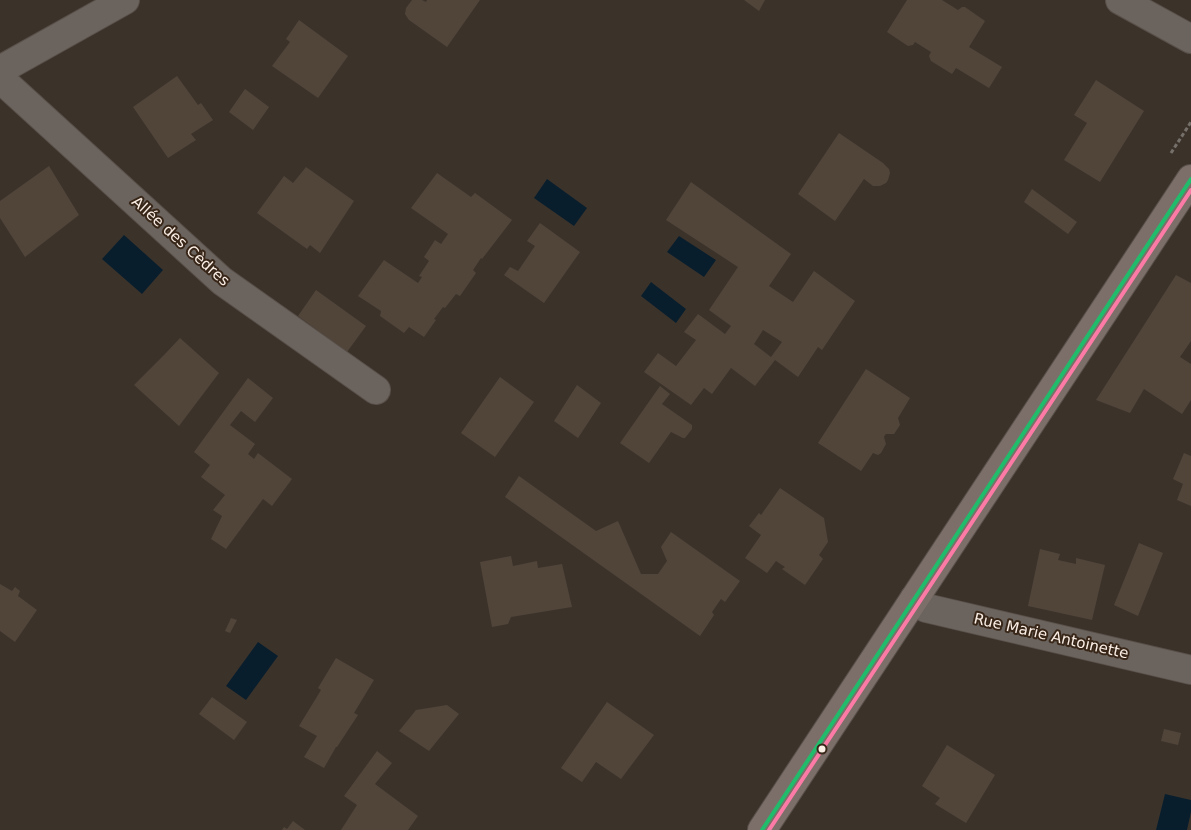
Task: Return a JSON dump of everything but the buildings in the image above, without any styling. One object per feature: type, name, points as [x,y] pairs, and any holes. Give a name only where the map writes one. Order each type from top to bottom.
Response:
[{"type":"main road","points":[[780,830],[920,603],[1191,179]]},
{"type":"main road","points":[[762,830],[920,603],[1191,202]]},
{"type":"street","points":[[0,70],[124,0]]},
{"type":"street","points":[[1120,0],[1191,39]]},
{"type":"street","name":"Allée des Cèdres","points":[[0,75],[6,84],[222,281],[376,390]]},
{"type":"street","name":"Rue Marie Antoinette","points":[[920,603],[1191,670]]},
{"type":"water","points":[[547,179],[587,208],[574,226],[534,198]]},
{"type":"water","points":[[124,235],[163,270],[142,294],[102,259]]},
{"type":"water","points":[[679,236],[716,260],[704,277],[667,252]]},
{"type":"water","points":[[651,282],[686,309],[676,323],[641,296]]},
{"type":"water","points":[[258,642],[278,656],[246,700],[226,686]]},
{"type":"water","points":[[1165,794],[1191,800],[1191,812],[1187,830],[1156,830]]},
{"type":"transit line","points":[[762,830],[1191,179]]},
{"type":"transit line","points":[[769,830],[1191,190]]}]
